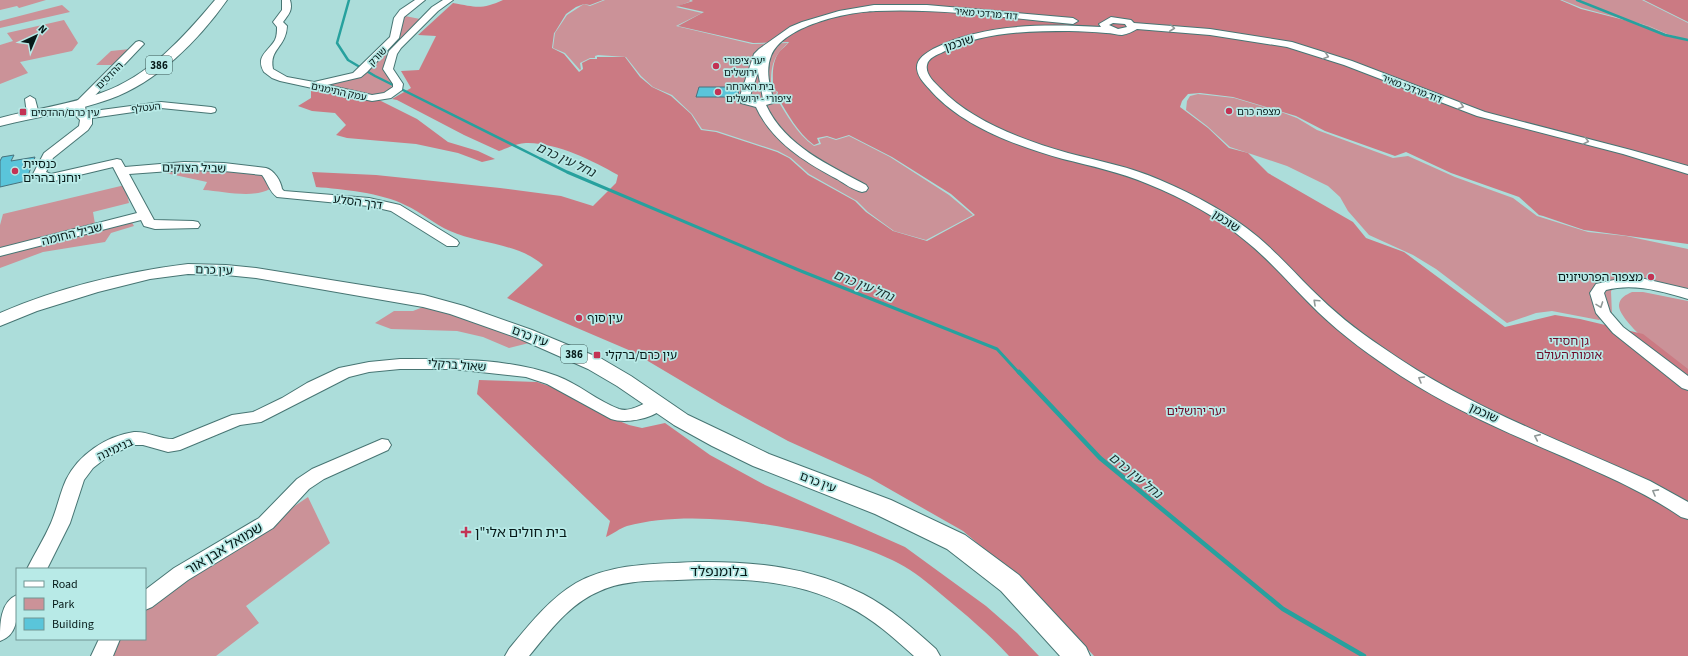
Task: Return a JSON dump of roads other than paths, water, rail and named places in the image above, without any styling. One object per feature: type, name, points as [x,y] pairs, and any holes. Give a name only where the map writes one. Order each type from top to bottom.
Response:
[{"type":"main road","name":"386","points":[[0,122],[34,114],[80,110],[118,92],[147,75],[185,42],[222,0]]},
{"type":"main road","name":"עין כרם","points":[[0,320],[66,295],[131,278],[188,269],[242,271],[418,300],[457,310],[530,336],[595,364],[624,380],[681,420],[761,460],[883,507],[956,542],[1010,583],[1077,656]]},
{"type":"street","name":"עמק התימנים","points":[[286,0],[288,8],[284,16],[278,22],[282,26],[280,38],[270,50],[266,58],[268,70],[276,76],[372,98],[379,98],[393,93],[398,88],[398,84],[388,70],[392,53],[435,9],[449,0]]},
{"type":"street","name":"שורק","points":[[311,85],[347,78],[363,70],[394,38],[397,33],[398,18],[421,0]]},
{"type":"street","name":"דוד מרדכי מאיר","points":[[778,40],[767,53],[763,72],[765,89],[769,101],[748,103],[745,101],[745,96],[758,56],[778,40],[793,29],[822,18],[887,4],[1129,30],[1133,28],[1133,26],[1153,26],[1210,32],[1289,44],[1348,63],[1481,114],[1627,152],[1688,170]]},
{"type":"street","name":"שוכמן","points":[[1108,27],[1041,30],[971,37],[947,44],[925,58],[922,63],[923,73],[941,96],[961,110],[1002,133],[1049,151],[1143,177],[1207,209],[1251,238],[1316,302],[1376,352],[1398,366],[1457,401],[1644,486],[1688,512]]},
{"type":"street","name":"ההדסים","points":[[80,110],[139,44]]},
{"type":"street","points":[[30,99],[34,114]]},
{"type":"street","points":[[760,103],[769,120],[789,143],[814,161],[862,188]]},
{"type":"street","name":"העטלף","points":[[80,110],[161,104],[211,110]]},
{"type":"street","points":[[80,110],[86,118],[84,128],[48,156],[39,174],[50,178],[117,163],[149,224],[193,224]]},
{"type":"street","name":"שביל הצוקים","points":[[121,171],[184,166],[224,167],[266,172]]},
{"type":"street","name":"דרך הסלע","points":[[266,172],[275,183],[276,190],[281,194],[369,202],[395,208],[452,244]]},
{"type":"street","name":"שביל החומה","points":[[0,252],[144,215]]},
{"type":"street","points":[[1688,294],[1630,282],[1613,283],[1601,286],[1597,294],[1601,308],[1608,320],[1618,330],[1688,384]]},
{"type":"street","name":"שאול ברקלי","points":[[255,418],[288,402],[312,387],[345,372],[386,365],[417,363],[453,364],[511,370],[533,374],[558,383],[617,415],[634,415],[657,404]]},
{"type":"street","name":"בנימינה","points":[[38,568],[64,515],[76,476],[95,456],[133,439],[140,438],[165,446],[174,444],[238,419],[255,418]]},
{"type":"street","name":"שמואל אבן אור","points":[[146,600],[181,574],[266,523],[303,484],[318,474],[382,445]]},
{"type":"street","name":"בלומנפלד","points":[[516,656],[542,625],[567,602],[583,590],[609,579],[647,573],[753,570],[805,579],[857,601],[909,638],[929,656]]},
{"type":"street","points":[[0,632],[16,606]]},
{"type":"street","points":[[102,656],[110,640]]},
{"type":"waterway","name":"נחל עין כרם","points":[[349,0],[337,43],[348,60],[375,76],[567,172],[801,271],[997,349],[1019,373]]},
{"type":"waterway","points":[[1577,0],[1665,35],[1688,40]]},
{"type":"waterway","name":"נחל עין כרם","points":[[1019,372],[1100,458],[1283,609],[1364,656]]},
{"type":"place","name":"יער ציפורי ירושלים","points":[[716,66]]},
{"type":"place","name":"בית הארחה ציפורי - ירושלים","points":[[718,92]]},
{"type":"place","name":"מצפה כרם","points":[[1229,111]]},
{"type":"place","name":"עין כרם/ההדסים","points":[[23,112]]},
{"type":"place","name":"כנסיית יוחנן בהרים","points":[[15,171]]},
{"type":"place","name":"מצפור הפרטיזנים","points":[[1651,277]]},
{"type":"place","name":"עין סוף","points":[[579,318]]},
{"type":"place","name":"עין כרם/ברקלי","points":[[597,355]]},
{"type":"place","name":"בית חולים אלי\"ן","points":[[466,532]]},
{"type":"park label","name":"גן חסידי אומות העולם","points":[[1569,348]]},
{"type":"park label","name":"יער ירושלים","points":[[1196,411]]}]
